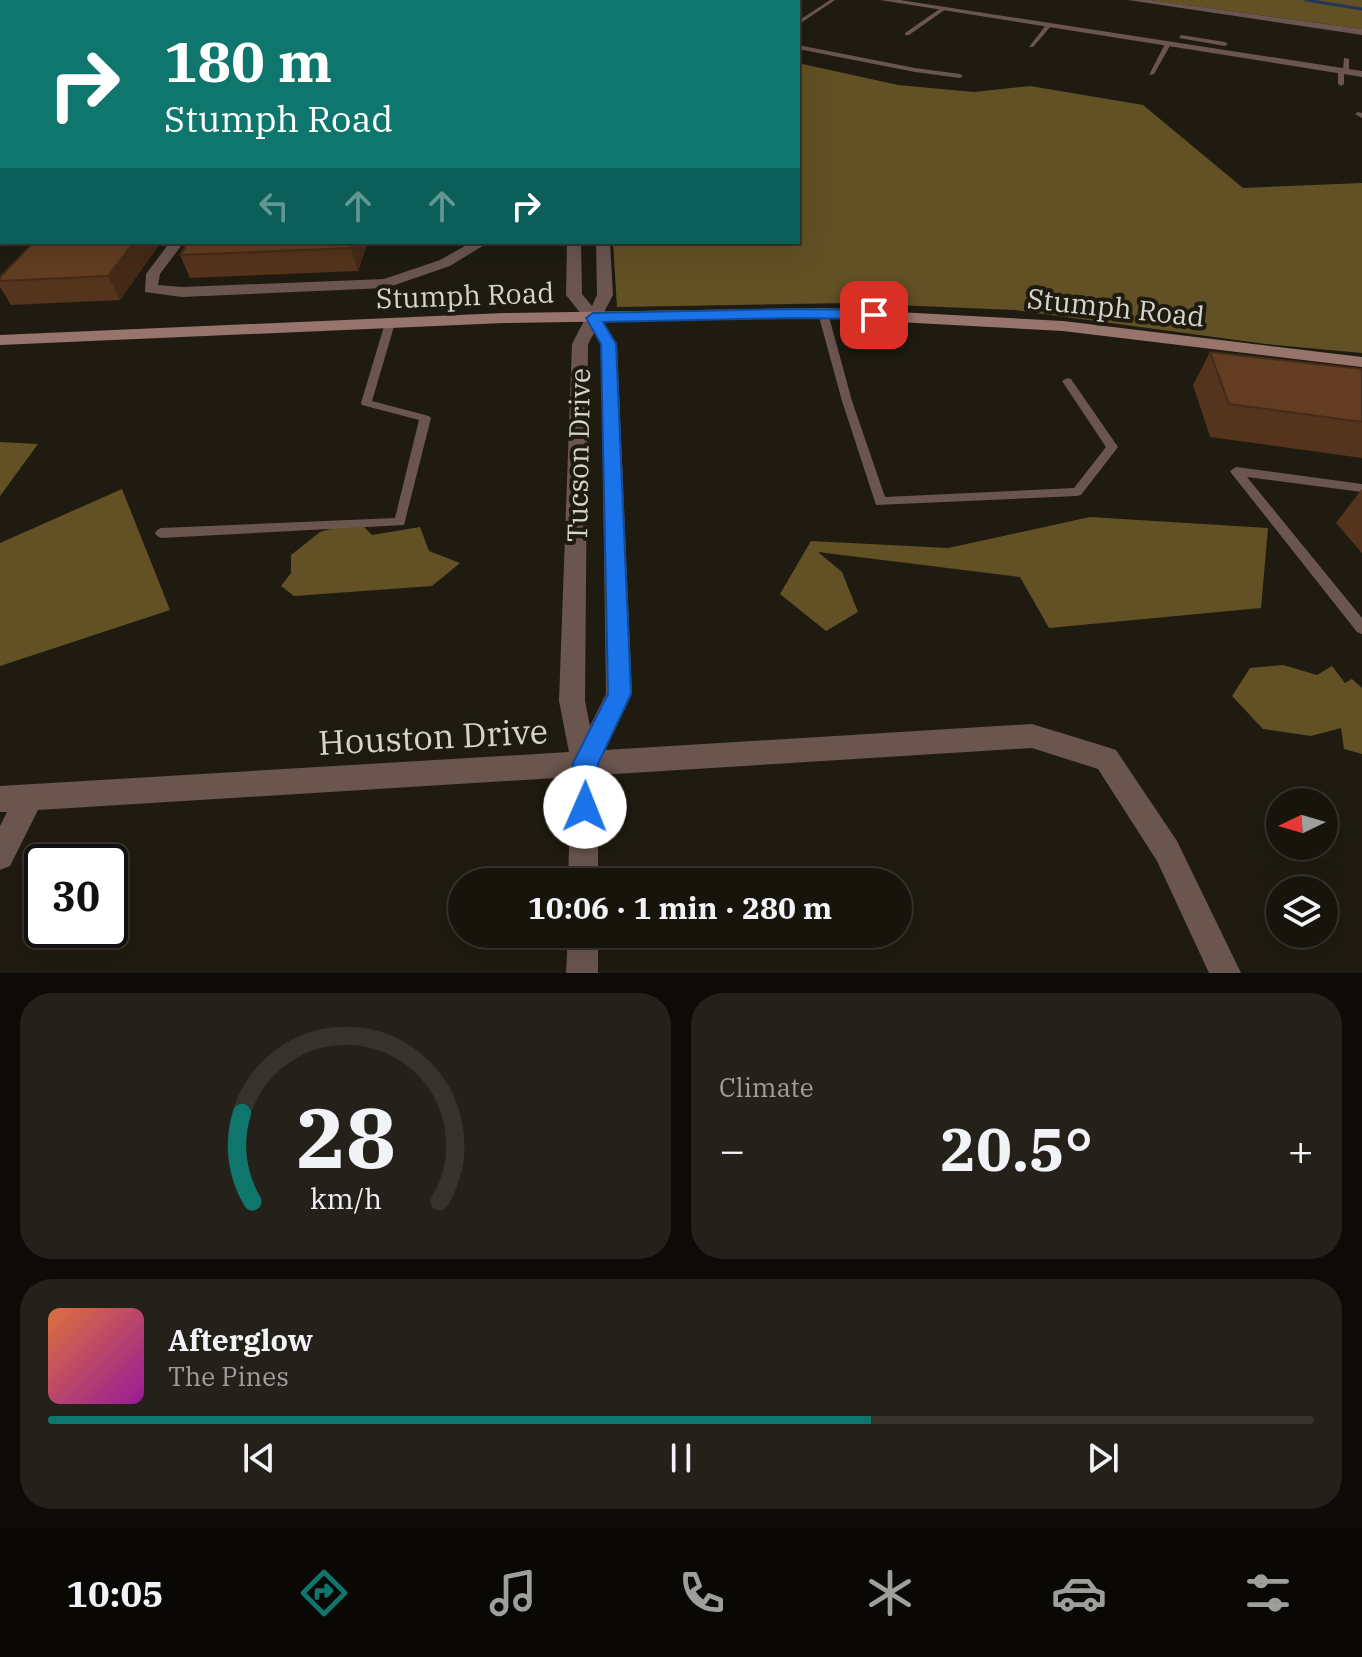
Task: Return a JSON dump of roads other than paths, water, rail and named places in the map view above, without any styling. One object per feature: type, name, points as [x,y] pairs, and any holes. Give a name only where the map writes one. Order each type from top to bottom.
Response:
[{"type":"main road","name":"Stumph Road","points":[[0,340],[390,323],[823,313],[1063,326],[1362,362]]},
{"type":"street","points":[[884,0],[940,5],[1048,26],[1168,44],[1203,45],[1362,74]]},
{"type":"street","points":[[1132,0],[1362,32]]},
{"type":"street","points":[[176,244],[153,274],[150,289],[182,292],[386,283],[445,263],[478,244]]},
{"type":"street","points":[[574,244],[574,295],[593,318],[605,295],[603,244]]},
{"type":"street","name":"Tucson Drive","points":[[585,763],[619,694],[609,344],[593,318]]},
{"type":"street","name":"Tucson Drive","points":[[583,868],[585,763],[572,701],[580,344],[593,318]]},
{"type":"street","name":"Houston Drive","points":[[0,799],[1032,736],[1107,759],[1167,851],[1225,973]]},
{"type":"street","points":[[0,856],[30,796]]},
{"type":"street","points":[[582,973],[583,948]]},
{"type":"lane","points":[[800,22],[833,0]]},
{"type":"lane","points":[[907,34],[940,5],[952,2]]},
{"type":"lane","points":[[1031,46],[1048,26]]},
{"type":"lane","points":[[1181,37],[1203,45],[1225,44]]},
{"type":"lane","points":[[1151,74],[1168,44]]},
{"type":"lane","points":[[800,47],[960,76]]},
{"type":"lane","points":[[1341,84],[1346,59]]},
{"type":"lane","points":[[823,313],[847,401],[880,502],[1077,492],[1112,447],[1067,381]]},
{"type":"lane","points":[[161,533],[400,522],[425,418],[366,403],[390,323]]},
{"type":"lane","points":[[1362,488],[1236,471],[1362,628]]},
{"type":"waterway","points":[[1306,0],[1362,9]]}]
